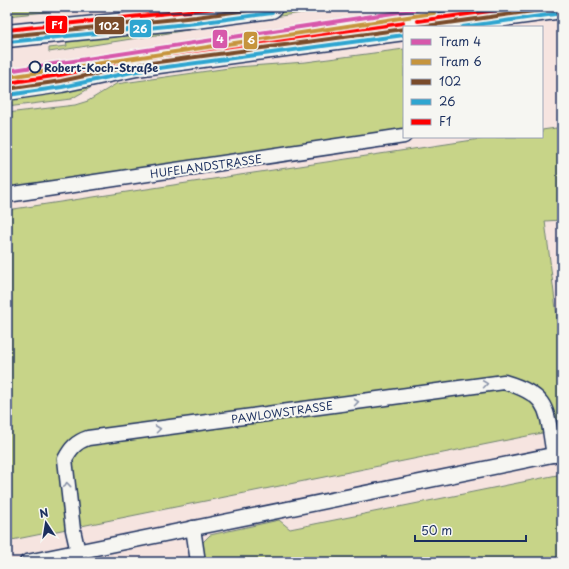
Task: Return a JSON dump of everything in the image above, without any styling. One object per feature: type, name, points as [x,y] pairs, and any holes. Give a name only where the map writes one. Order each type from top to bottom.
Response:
[{"type":"main road","points":[[7,36],[196,17],[271,7]]},
{"type":"main road","points":[[426,26],[562,7]]},
{"type":"main road","points":[[7,89],[61,81],[136,65],[403,29]]},
{"type":"street","name":"HUFELANDSTRASSE","points":[[7,194],[403,136]]},
{"type":"street","name":"PAWLOWSTRASSE","points":[[26,562],[78,552],[558,454],[545,407],[536,395],[519,386],[504,382],[88,438],[78,442],[70,449],[65,459],[73,530],[78,552]]},
{"type":"street","points":[[193,528],[198,562]]},
{"type":"green space","points":[[7,7],[120,7],[65,10],[7,16]]},
{"type":"green space","points":[[311,7],[343,7],[49,52],[49,48],[67,46],[66,41]]},
{"type":"green space","points":[[454,7],[496,7],[234,42],[53,74],[52,67],[232,38]]},
{"type":"green space","points":[[403,49],[403,131],[7,189],[7,113],[75,105],[88,101],[116,84],[236,67],[306,62]]},
{"type":"green space","points":[[107,78],[71,99],[7,107],[7,98]]},
{"type":"green space","points":[[556,128],[562,131],[562,220],[545,221],[562,357],[562,429],[7,541],[7,210],[486,138],[543,138],[543,130]]},
{"type":"green space","points":[[562,474],[562,562],[205,562],[202,543],[210,535],[279,520],[290,529]]},
{"type":"tram line","name":"4","points":[[7,71],[433,7]]},
{"type":"tram line","name":"6","points":[[8,77],[434,13]]},
{"type":"transit line","name":"F1","points":[[7,30],[226,7]]},
{"type":"transit line","name":"102","points":[[7,36],[196,17],[271,7]]},
{"type":"transit line","name":"F1","points":[[418,21],[519,7]]},
{"type":"transit line","name":"102","points":[[426,26],[562,7]]},
{"type":"transit line","name":"26","points":[[8,42],[197,23],[272,13]]},
{"type":"transit line","name":"26","points":[[469,26],[562,13]]},
{"type":"transit line","name":"F1","points":[[7,83],[60,75],[135,59],[403,23]]},
{"type":"transit line","name":"102","points":[[7,89],[61,81],[136,65],[403,29]]},
{"type":"transit line","name":"26","points":[[8,95],[62,87],[137,71],[403,35]]},
{"type":"place","name":"Robert-Koch-Straße","points":[[35,67]]}]
